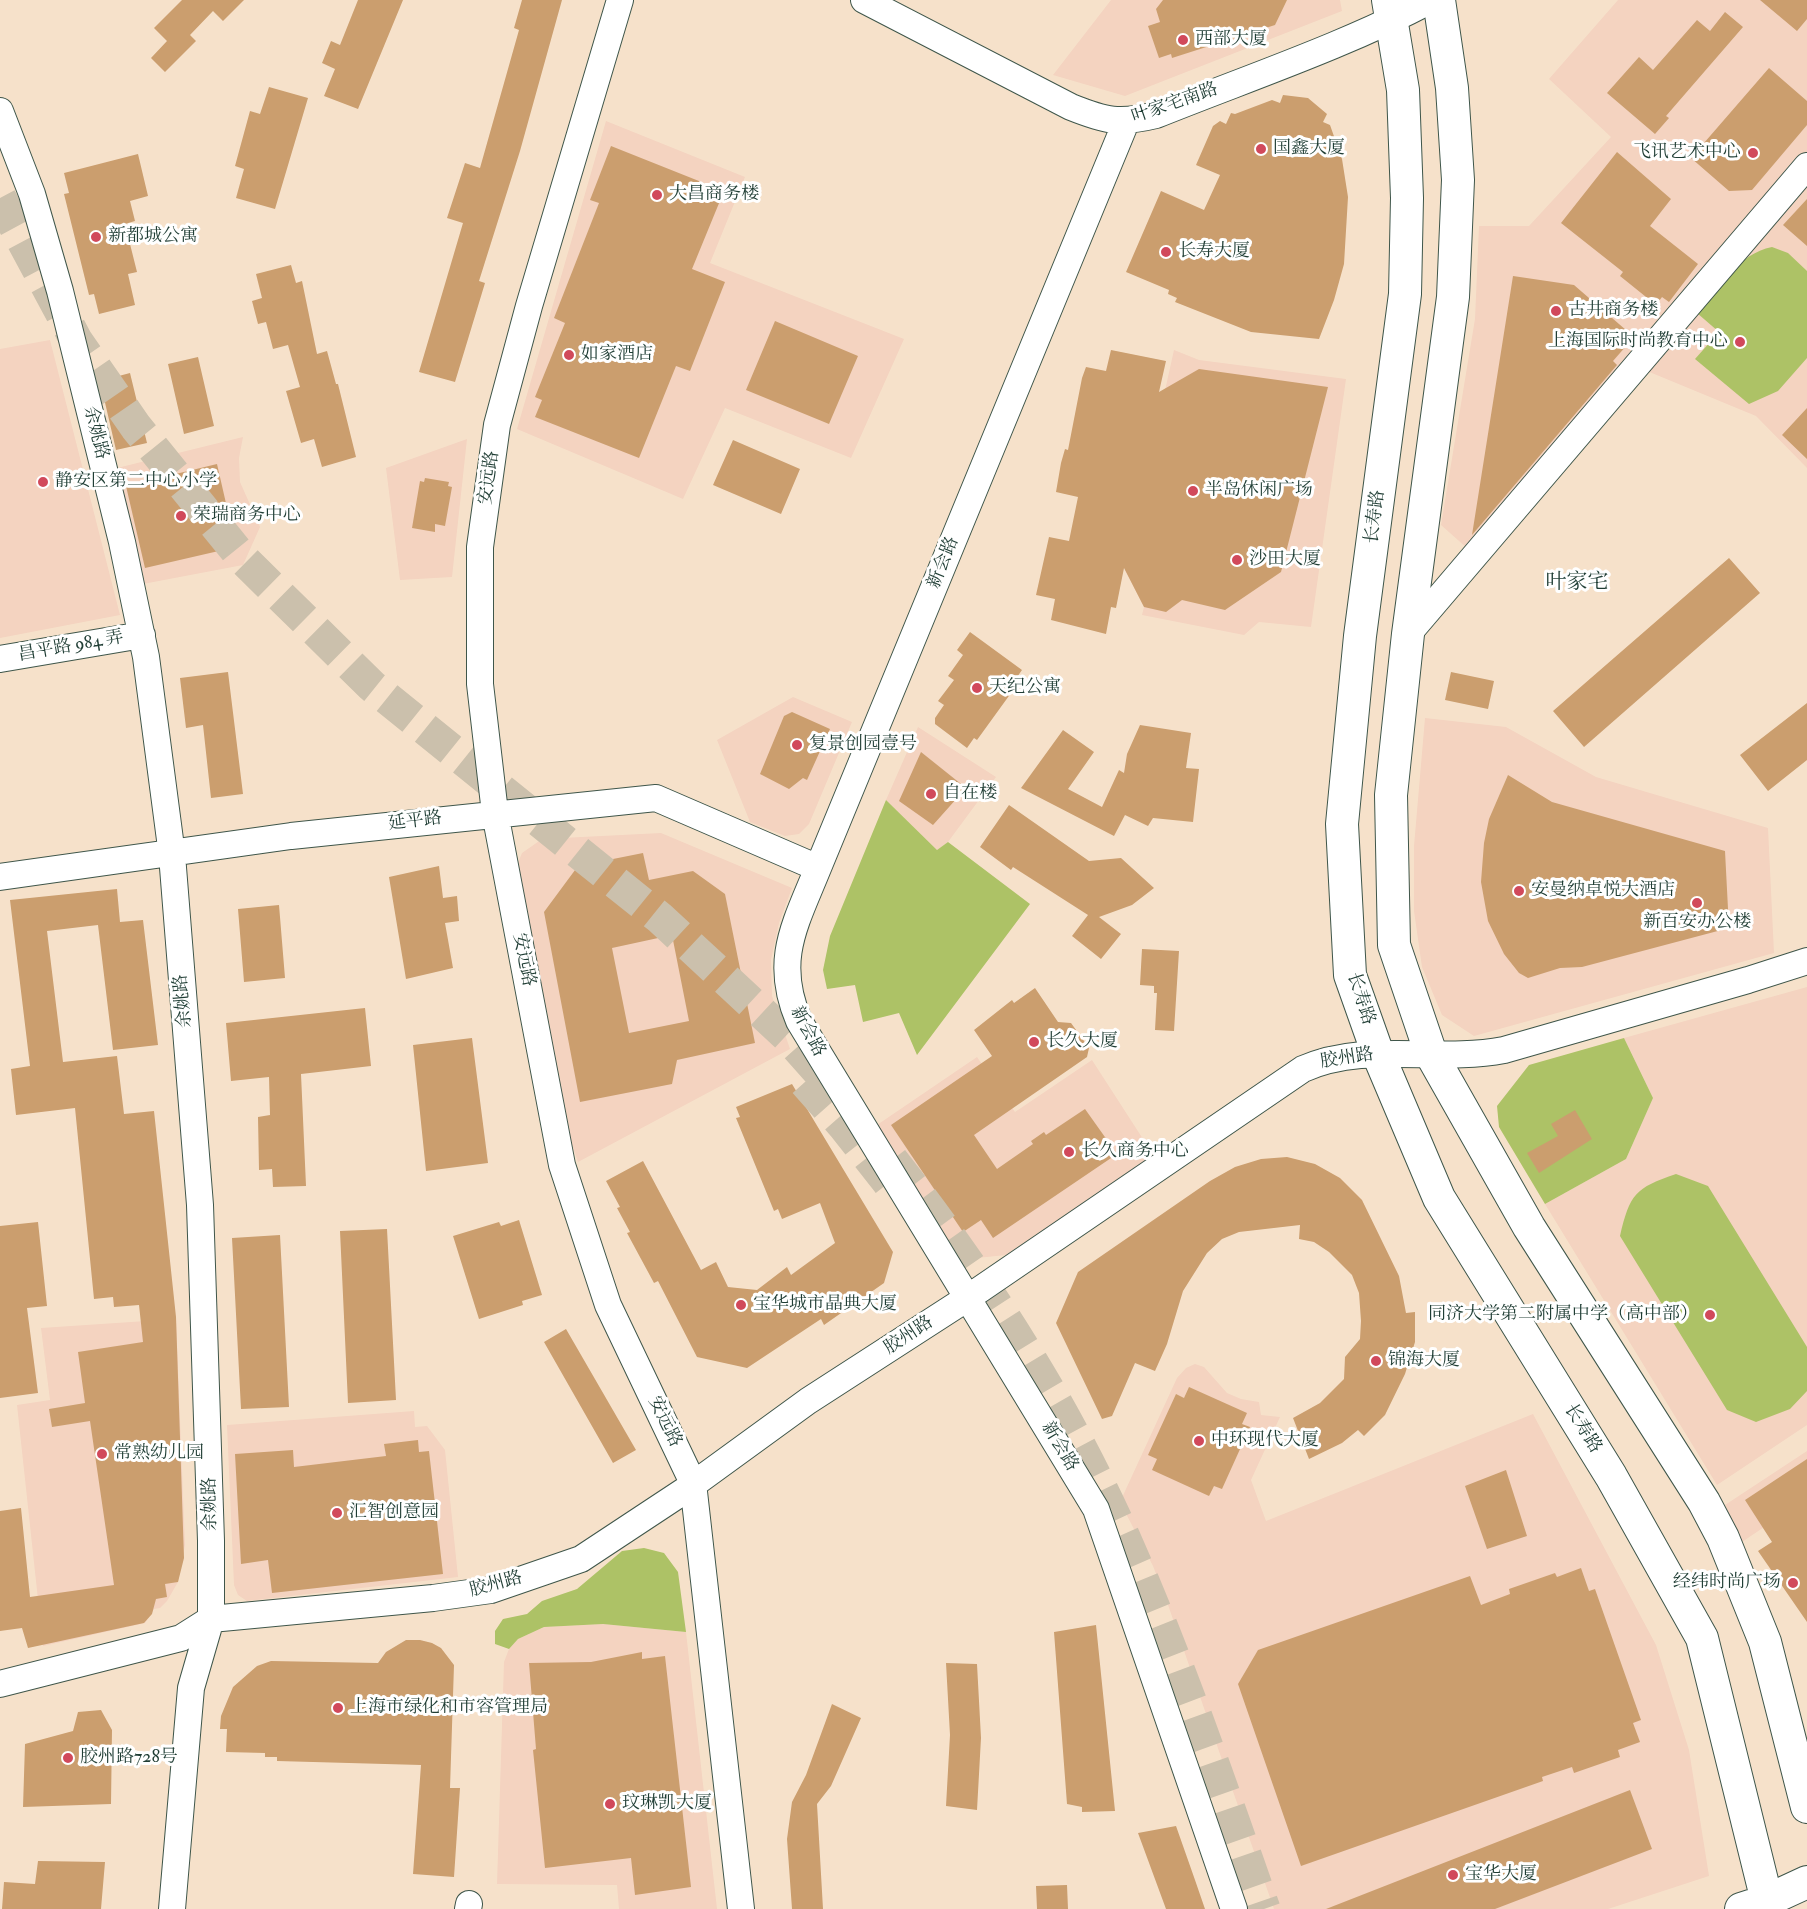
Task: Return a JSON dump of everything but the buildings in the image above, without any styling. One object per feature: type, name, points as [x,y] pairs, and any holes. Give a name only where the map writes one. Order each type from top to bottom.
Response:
[{"type":"main road","points":[[1439,0],[1452,88],[1458,180],[1454,273],[1408,634],[1391,795],[1394,945],[1431,1054],[1528,1227],[1704,1502],[1723,1538],[1765,1642],[1807,1807]]},
{"type":"main road","name":"长寿路","points":[[1390,10],[1403,90],[1407,198],[1405,294],[1360,636],[1342,824],[1350,975],[1378,1054],[1439,1198],[1611,1476],[1702,1638],[1759,1906]]},
{"type":"main road","points":[[1759,1906],[1807,1882]]},
{"type":"street","name":"安远路","points":[[620,0],[529,306],[497,425],[480,547],[480,684],[495,813],[562,1166],[608,1305],[693,1483],[741,1909]]},
{"type":"street","name":"叶家宅南路","points":[[864,0],[1071,107],[1097,118],[1126,122],[1156,115],[1390,10],[1431,0]]},
{"type":"street","name":"余姚路","points":[[0,111],[32,194],[60,291],[142,635],[172,855],[200,1205],[207,1348],[211,1619],[192,1688],[172,1909]]},
{"type":"street","name":"新会路","points":[[1126,122],[818,868],[790,938],[785,973],[790,1000],[799,1021],[854,1115],[969,1297],[1096,1509],[1234,1909]]},
{"type":"street","points":[[1408,634],[1807,166]]},
{"type":"street","name":"昌平路 984 弄","points":[[0,659],[142,635]]},
{"type":"street","name":"延平路","points":[[0,878],[172,855],[291,836],[656,798],[818,868]]},
{"type":"street","name":"胶州路","points":[[0,1684],[181,1638],[211,1619],[433,1598],[491,1590],[581,1559],[808,1401],[969,1297],[1303,1069],[1335,1058],[1378,1054],[1482,1054],[1504,1050],[1807,961]]},
{"type":"shaded area","points":[[1111,0],[1340,0],[1342,11],[1125,96],[1053,75]]},
{"type":"shaded area","points":[[1618,0],[1807,0],[1807,152],[1468,549],[1441,525],[1475,319],[1479,226],[1529,226],[1611,137],[1549,79]]},
{"type":"shaded area","points":[[606,121],[745,177],[710,263],[904,339],[851,458],[725,408],[683,499],[517,429]]},
{"type":"shaded area","name":"上海国际时尚教育中心","points":[[1807,184],[1807,468],[1756,416],[1647,371]]},
{"type":"shaded area","name":"静安区第二中心小学","points":[[50,340],[120,615],[0,638],[0,349]]},
{"type":"shaded area","name":"半岛休闲广场","points":[[1174,350],[1199,360],[1346,379],[1311,627],[1259,622],[1244,635],[1142,615],[1144,607],[1125,570]]},
{"type":"shaded area","points":[[243,437],[239,458],[240,482],[260,527],[243,565],[143,584],[117,468]]},
{"type":"shaded area","points":[[467,439],[452,577],[400,580],[386,468]]},
{"type":"shaded area","points":[[793,697],[852,722],[809,824],[799,834],[785,836],[750,822],[717,740]]},
{"type":"shaded area","points":[[1425,718],[1506,727],[1596,777],[1768,828],[1774,953],[1474,1036],[1442,1015],[1422,967],[1414,911],[1414,846]]},
{"type":"shaded area","points":[[918,727],[996,777],[948,842],[937,850],[886,800]]},
{"type":"shaded area","points":[[661,833],[792,888],[779,923],[771,960],[772,996],[790,1049],[578,1162],[564,1121],[517,865],[522,853],[542,839]]},
{"type":"shaded area","name":"同济大学第二附属中学（高中部）","points":[[1807,987],[1807,1425],[1717,1485],[1545,1204],[1626,1159],[1653,1098],[1624,1038]]},
{"type":"shaded area","points":[[977,1057],[1015,1112],[1092,1060],[1154,1156],[1006,1255],[977,1258],[952,1249],[877,1125]]},
{"type":"shaded area","name":"常熟幼儿园","points":[[176,1319],[185,1545],[178,1582],[167,1601],[160,1608],[154,1609],[145,1623],[43,1646],[17,1405],[50,1400],[41,1328]]},
{"type":"shaded area","points":[[1195,1364],[1204,1367],[1227,1393],[1241,1399],[1259,1402],[1261,1415],[1280,1417],[1251,1480],[1266,1521],[1533,1414],[1656,1645],[1689,1750],[1709,1876],[1608,1909],[1274,1909],[1167,1602],[1153,1566],[1120,1502],[1177,1378],[1186,1368]]},
{"type":"shaded area","name":"汇智创意园","points":[[414,1411],[415,1427],[427,1426],[445,1450],[458,1577],[247,1601],[238,1595],[234,1585],[227,1425]]},
{"type":"shaded area","points":[[1807,1451],[1807,1498],[1742,1542],[1725,1505]]},
{"type":"shaded area","points":[[603,1624],[686,1632],[717,1909],[619,1909],[617,1885],[497,1884],[504,1662],[509,1649],[518,1639],[544,1627]]},
{"type":"green space","points":[[1772,247],[1788,253],[1807,271],[1807,358],[1778,391],[1749,404],[1695,359],[1719,332],[1697,313],[1739,264],[1760,251]]},
{"type":"green space","points":[[886,800],[937,850],[948,842],[1030,904],[917,1055],[899,1013],[863,1022],[855,985],[827,989],[823,970],[830,936]]},
{"type":"green space","points":[[1624,1038],[1653,1098],[1626,1159],[1545,1204],[1499,1127],[1497,1106],[1529,1065]]},
{"type":"green space","points":[[1676,1174],[1708,1186],[1807,1347],[1807,1391],[1790,1409],[1756,1422],[1727,1410],[1620,1236],[1627,1211],[1636,1194],[1651,1184]]},
{"type":"green space","points":[[644,1548],[664,1553],[678,1572],[686,1632],[603,1624],[544,1627],[518,1639],[509,1649],[495,1644],[495,1631],[503,1619],[527,1614],[542,1601],[577,1589],[622,1551]]},
{"type":"tunnel","points":[[0,198],[76,340],[136,427],[244,560],[372,686],[660,918],[787,1036],[837,1092]]},
{"type":"tunnel","points":[[805,1082],[844,1126],[889,1183]]},
{"type":"tunnel","points":[[892,1160],[958,1248],[1019,1340],[1100,1485],[1143,1581],[1180,1673],[1264,1909]]},
{"type":"place","name":"西部大厦","points":[[1183,40]]},
{"type":"place","name":"国鑫大厦","points":[[1261,149]]},
{"type":"place","name":"飞讯艺术中心","points":[[1753,153]]},
{"type":"place","name":"大昌商务楼","points":[[657,195]]},
{"type":"place","name":"新都城公寓","points":[[96,237]]},
{"type":"place","name":"长寿大厦","points":[[1166,252]]},
{"type":"place","name":"古井商务楼","points":[[1556,311]]},
{"type":"place","name":"上海国际时尚教育中心","points":[[1740,342]]},
{"type":"place","name":"如家酒店","points":[[569,355]]},
{"type":"place","name":"静安区第二中心小学","points":[[43,482]]},
{"type":"place","name":"半岛休闲广场","points":[[1193,491]]},
{"type":"place","name":"荣瑞商务中心","points":[[181,516]]},
{"type":"place","name":"沙田大厦","points":[[1237,560]]},
{"type":"place","name":"天纪公寓","points":[[977,688]]},
{"type":"place","name":"复景创园壹号","points":[[797,745]]},
{"type":"place","name":"自在楼","points":[[931,794]]},
{"type":"place","name":"安曼纳卓悦大酒店","points":[[1519,891]]},
{"type":"place","name":"新百安办公楼","points":[[1697,903]]},
{"type":"place","name":"长久大厦","points":[[1034,1042]]},
{"type":"place","name":"长久商务中心","points":[[1069,1152]]},
{"type":"place","name":"宝华城市晶典大厦","points":[[741,1305]]},
{"type":"place","name":"同济大学第二附属中学（高中部）","points":[[1710,1315]]},
{"type":"place","name":"锦海大厦","points":[[1376,1361]]},
{"type":"place","name":"中环现代大厦","points":[[1199,1441]]},
{"type":"place","name":"常熟幼儿园","points":[[102,1454]]},
{"type":"place","name":"汇智创意园","points":[[337,1513]]},
{"type":"place","name":"经纬时尚广场","points":[[1793,1583]]},
{"type":"place","name":"上海市绿化和市容管理局","points":[[338,1708]]},
{"type":"place","name":"胶州路728号","points":[[68,1758]]},
{"type":"place","name":"玟琳凯大厦","points":[[610,1804]]},
{"type":"place","name":"宝华大厦","points":[[1453,1875]]},
{"type":"district","name":"叶家宅","points":[[1577,583]]}]
